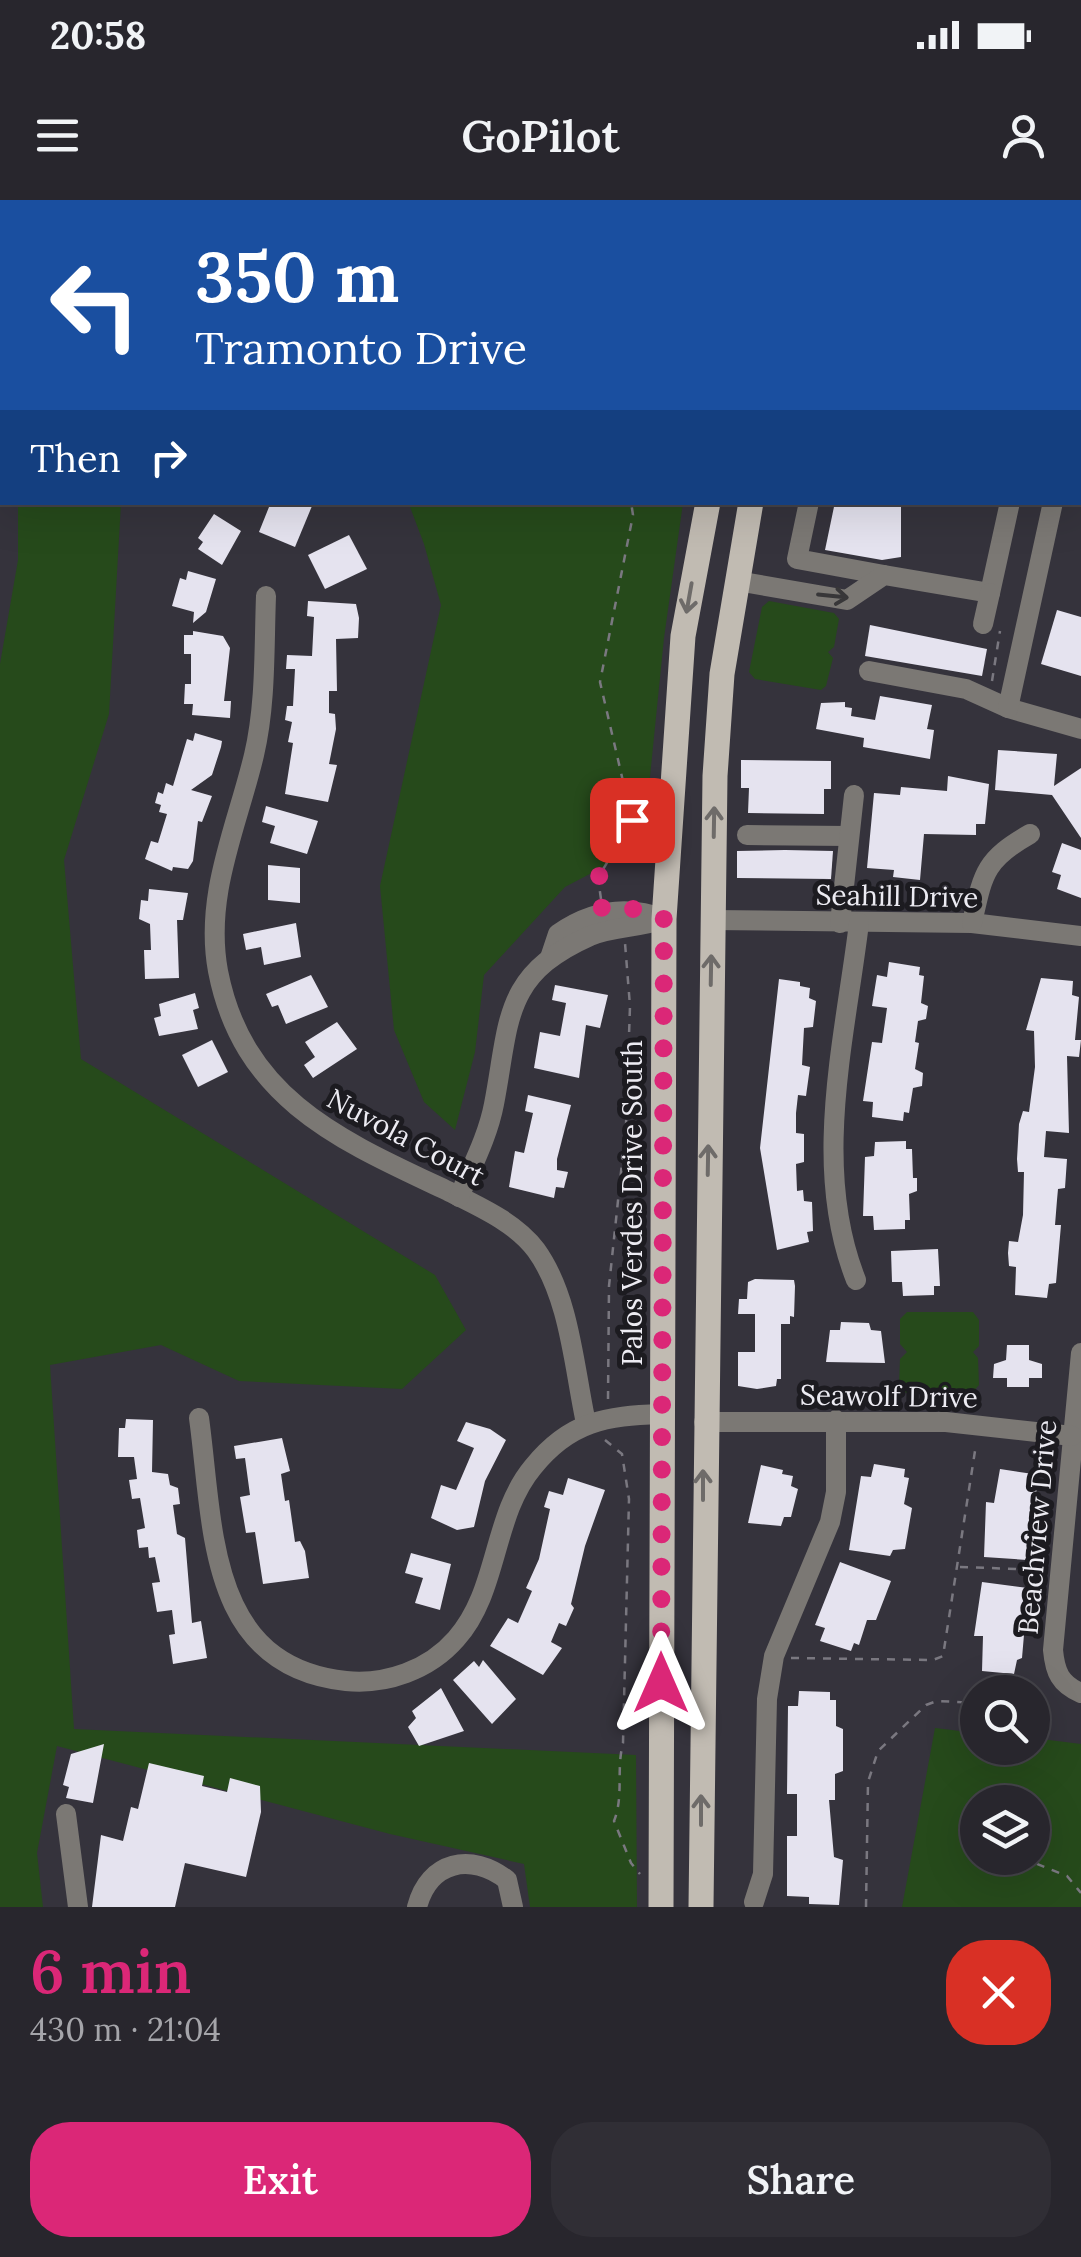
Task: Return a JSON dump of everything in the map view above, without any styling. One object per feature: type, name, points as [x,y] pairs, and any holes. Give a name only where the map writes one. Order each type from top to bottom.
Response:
[{"type":"main road","name":"Palos Verdes Drive South","points":[[660,1907],[664,919],[682,636],[709,505]]},
{"type":"main road","points":[[710,505],[707,562],[721,577],[737,580]]},
{"type":"main road","points":[[700,1907],[717,728],[751,505]]},
{"type":"main road","points":[[664,919],[712,920]]},
{"type":"street","points":[[808,505],[797,559],[990,592]]},
{"type":"street","points":[[983,624],[1009,505]]},
{"type":"street","points":[[1008,708],[1053,505]]},
{"type":"street","points":[[737,580],[847,600],[884,575]]},
{"type":"street","name":"Nuvola Court","points":[[266,596],[258,732],[216,900],[218,967],[224,997],[246,1045],[287,1100],[311,1121],[336,1138],[459,1196],[533,1245],[557,1290],[586,1423]]},
{"type":"street","points":[[868,672],[966,690],[1008,708],[1081,730]]},
{"type":"street","points":[[854,795],[850,923],[834,1144],[843,1248],[856,1280]]},
{"type":"street","points":[[972,923],[984,871],[992,858],[1030,834]]},
{"type":"street","points":[[747,835],[850,836]]},
{"type":"street","points":[[550,958],[558,934],[576,922],[637,909],[664,919]]},
{"type":"street","points":[[459,1196],[494,1108],[504,1039],[520,986],[550,958],[590,936],[664,919]]},
{"type":"street","name":"Seahill Drive","points":[[712,920],[972,923],[1081,936]]},
{"type":"street","name":"Beachview Drive","points":[[1081,1353],[1053,1650],[1055,1669],[1064,1684],[1081,1693]]},
{"type":"street","points":[[200,1418],[218,1560],[226,1594],[242,1622],[257,1641],[300,1672],[359,1682],[408,1673],[455,1641],[481,1598],[520,1486],[546,1453],[586,1423],[606,1416],[661,1414]]},
{"type":"street","points":[[754,1902],[763,1874],[767,1699],[774,1656],[830,1522],[836,1492],[836,1420]]},
{"type":"street","name":"Seawolf Drive","points":[[704,1422],[946,1422],[1072,1436]]},
{"type":"street","points":[[66,1814],[78,1907]]},
{"type":"street","points":[[417,1907],[428,1879],[440,1869],[466,1863],[507,1880],[513,1907]]},
{"type":"path","points":[[614,912],[602,909],[598,878],[632,820],[600,682],[633,515],[631,505]]},
{"type":"path","points":[[983,624],[1002,632],[991,673],[993,684]]},
{"type":"path","points":[[792,1658],[938,1660],[946,1649],[975,1451]]},
{"type":"path","points":[[958,1567],[1018,1568],[1042,1576]]},
{"type":"path","points":[[866,1907],[868,1782],[878,1752],[926,1705],[937,1701],[960,1702]]},
{"type":"path","points":[[1050,1871],[1074,1882],[1081,1893]]},
{"type":"path","points":[[1074,1882],[1080,1878]]},
{"type":"green space","points":[[18,505],[121,505],[109,714],[64,860],[81,1059],[435,1275],[466,1330],[402,1389],[239,1381],[161,1345],[50,1365],[74,1729],[636,1755],[637,1907],[530,1907],[524,1864],[390,1834],[57,1746],[37,1853],[43,1907],[0,1907],[0,664],[18,560]]},
{"type":"green space","points":[[406,505],[683,505],[664,638],[643,846],[565,887],[484,975],[475,1052],[455,1130],[424,1102],[394,1030],[380,886],[441,605],[410,507]]},
{"type":"green space","points":[[769,601],[834,613],[839,619],[834,647],[828,652],[833,658],[826,686],[821,690],[755,679],[749,672],[762,607]]},
{"type":"green space","points":[[907,1312],[973,1312],[979,1320],[979,1346],[973,1352],[978,1358],[979,1385],[972,1393],[906,1393],[899,1385],[900,1359],[907,1352],[900,1344],[900,1319]]},
{"type":"green space","points":[[935,1728],[960,1731],[960,1765],[1050,1765],[1050,1740],[1081,1744],[1081,1907],[902,1907]]},
{"type":"building","points":[[270,505],[312,506],[295,547],[259,532]]},
{"type":"building","points":[[834,505],[901,505],[901,557],[882,560],[825,550]]},
{"type":"building","points":[[214,514],[241,531],[222,565],[198,549],[203,542],[198,538]]},
{"type":"building","points":[[349,535],[367,569],[325,589],[308,555]]},
{"type":"building","points":[[188,571],[216,579],[206,612],[193,623],[194,612],[172,606],[180,578],[186,580]]},
{"type":"building","points":[[308,601],[356,604],[359,618],[358,638],[336,639],[337,691],[329,691],[329,713],[335,714],[336,729],[329,764],[337,765],[328,802],[285,794],[293,743],[288,742],[292,722],[285,720],[287,706],[293,706],[295,669],[286,669],[287,655],[312,656],[314,617],[307,616]]},
{"type":"building","points":[[1057,610],[1081,617],[1081,676],[1041,664]]},
{"type":"building","points":[[870,625],[987,649],[982,676],[865,656]]},
{"type":"building","points":[[193,631],[223,636],[230,648],[224,701],[231,701],[230,718],[192,715],[193,704],[184,704],[185,684],[191,684],[191,654],[184,654],[184,635],[193,635]]},
{"type":"building","points":[[880,696],[932,705],[927,729],[934,730],[930,759],[863,747],[864,738],[816,729],[821,703],[845,702],[845,707],[852,708],[851,716],[875,720]]},
{"type":"building","points":[[195,733],[222,741],[221,747],[212,775],[191,790],[212,796],[202,822],[198,821],[193,861],[188,869],[173,867],[172,871],[145,859],[151,841],[158,843],[167,814],[159,812],[161,805],[155,803],[158,792],[163,794],[166,783],[173,786],[187,739],[193,741]]},
{"type":"building","points":[[998,750],[1057,754],[1054,786],[1081,768],[1081,838],[1052,795],[995,790]]},
{"type":"building","points":[[741,760],[831,761],[831,789],[824,789],[824,814],[748,813],[749,788],[741,788]]},
{"type":"building","points":[[948,776],[989,784],[985,824],[976,824],[976,835],[924,834],[920,880],[893,877],[894,870],[867,868],[874,793],[900,795],[901,787],[947,791]]},
{"type":"building","points":[[266,806],[318,821],[307,854],[270,843],[275,826],[262,822]]},
{"type":"building","points":[[1062,843],[1081,850],[1081,898],[1057,889],[1061,875],[1052,872]]},
{"type":"building","points":[[737,851],[833,851],[831,879],[737,878]]},
{"type":"building","points":[[268,865],[300,868],[300,903],[268,900]]},
{"type":"building","points":[[149,889],[188,893],[183,920],[177,920],[179,978],[145,979],[144,950],[151,950],[150,924],[139,919],[141,900],[148,901]]},
{"type":"building","points":[[296,923],[301,957],[264,965],[261,947],[246,950],[243,934]]},
{"type":"building","points":[[889,962],[920,967],[919,975],[924,976],[921,1003],[928,1006],[926,1019],[918,1021],[915,1042],[919,1043],[915,1069],[923,1073],[922,1086],[913,1088],[909,1113],[904,1112],[903,1121],[872,1117],[873,1102],[863,1101],[872,1042],[882,1043],[887,1008],[872,1006],[877,975],[887,977]]},
{"type":"building","points":[[311,975],[328,1007],[286,1024],[278,1005],[272,1007],[266,994]]},
{"type":"building","points":[[1041,978],[1073,981],[1072,995],[1079,997],[1075,1040],[1081,1040],[1079,1057],[1067,1056],[1069,1133],[1046,1131],[1044,1157],[1067,1159],[1065,1188],[1058,1189],[1057,1200],[1055,1225],[1061,1225],[1056,1283],[1049,1284],[1047,1298],[1015,1295],[1016,1267],[1009,1266],[1008,1253],[1009,1241],[1018,1242],[1023,1215],[1024,1172],[1018,1172],[1017,1159],[1019,1124],[1023,1111],[1029,1112],[1035,1067],[1034,1031],[1026,1030]]},
{"type":"building","points":[[779,979],[800,982],[800,986],[810,988],[809,998],[816,1001],[813,1027],[804,1028],[802,1065],[810,1067],[806,1096],[798,1095],[796,1113],[796,1133],[804,1134],[804,1162],[796,1164],[797,1191],[803,1190],[804,1201],[812,1202],[813,1231],[807,1232],[809,1242],[777,1250],[760,1148]]},
{"type":"building","points":[[555,985],[608,995],[600,1028],[586,1025],[579,1078],[534,1068],[540,1032],[560,1036],[566,1003],[552,1000]]},
{"type":"building","points":[[195,993],[199,1008],[193,1010],[198,1029],[159,1036],[154,1018],[161,1016],[159,1004]]},
{"type":"building","points":[[337,1022],[357,1049],[313,1078],[304,1065],[315,1057],[305,1042]]},
{"type":"building","points":[[212,1040],[228,1072],[198,1087],[182,1055]]},
{"type":"building","points":[[528,1095],[571,1105],[557,1159],[557,1170],[568,1172],[564,1188],[556,1187],[554,1198],[509,1187],[515,1151],[524,1153],[533,1113],[525,1111]]},
{"type":"building","points":[[906,1141],[906,1149],[912,1149],[913,1178],[917,1178],[917,1191],[909,1194],[910,1220],[905,1220],[905,1229],[874,1230],[873,1216],[863,1216],[865,1157],[874,1156],[875,1142]]},
{"type":"building","points":[[938,1249],[940,1286],[934,1286],[934,1295],[903,1296],[902,1282],[892,1282],[891,1251]]},
{"type":"building","points":[[794,1280],[795,1286],[794,1317],[790,1316],[790,1324],[781,1324],[781,1379],[777,1379],[776,1386],[757,1389],[738,1386],[738,1352],[755,1352],[755,1314],[738,1314],[739,1299],[747,1299],[748,1282]]},
{"type":"building","points":[[841,1322],[869,1323],[871,1330],[881,1331],[885,1363],[826,1362],[830,1330],[840,1330]]},
{"type":"building","points":[[1007,1345],[1029,1345],[1029,1360],[1042,1364],[1042,1378],[1029,1378],[1029,1387],[1007,1387],[1007,1378],[993,1378],[994,1364],[1006,1360]]},
{"type":"building","points":[[126,1419],[153,1420],[152,1472],[168,1474],[170,1485],[178,1488],[180,1504],[173,1505],[177,1534],[185,1538],[192,1623],[201,1621],[207,1658],[173,1664],[169,1635],[175,1634],[172,1610],[157,1612],[152,1583],[160,1582],[155,1557],[149,1558],[148,1547],[139,1548],[137,1530],[145,1528],[140,1498],[132,1499],[129,1480],[137,1479],[134,1457],[118,1457],[119,1428],[125,1428]]},
{"type":"building","points":[[466,1422],[490,1429],[506,1440],[485,1481],[474,1527],[457,1530],[431,1518],[441,1485],[456,1490],[474,1448],[457,1441]]},
{"type":"building","points":[[282,1438],[290,1471],[281,1474],[285,1501],[289,1500],[295,1542],[300,1541],[305,1551],[309,1578],[263,1584],[255,1532],[246,1533],[240,1497],[250,1495],[245,1458],[236,1459],[234,1446]]},
{"type":"building","points":[[874,1464],[905,1469],[904,1477],[909,1478],[904,1504],[912,1508],[905,1549],[893,1550],[890,1556],[849,1550],[861,1476],[871,1477]]},
{"type":"building","points":[[761,1465],[793,1476],[791,1486],[798,1489],[791,1517],[784,1517],[781,1526],[748,1523]]},
{"type":"building","points":[[1000,1469],[1033,1474],[1032,1486],[1037,1488],[1027,1560],[984,1557],[986,1502],[994,1503]]},
{"type":"building","points":[[568,1478],[605,1490],[585,1546],[571,1604],[574,1608],[566,1626],[559,1623],[551,1642],[562,1648],[543,1675],[490,1646],[508,1618],[518,1623],[532,1591],[526,1588],[539,1559],[550,1509],[544,1507],[549,1491],[563,1495]]},
{"type":"building","points":[[411,1553],[451,1564],[440,1610],[415,1603],[423,1578],[405,1573]]},
{"type":"building","points":[[840,1562],[891,1581],[876,1620],[867,1620],[859,1645],[854,1643],[851,1651],[820,1641],[825,1628],[815,1625]]},
{"type":"building","points":[[982,1582],[1028,1588],[1022,1658],[1017,1660],[1014,1674],[982,1671],[983,1636],[974,1636]]},
{"type":"building","points":[[483,1660],[516,1699],[492,1724],[453,1680],[474,1661],[479,1667]]},
{"type":"building","points":[[441,1688],[464,1731],[419,1746],[408,1727],[416,1718],[412,1711]]},
{"type":"building","points":[[799,1691],[830,1692],[830,1700],[836,1700],[836,1726],[843,1729],[843,1771],[835,1774],[835,1800],[829,1800],[834,1857],[843,1860],[839,1905],[809,1904],[809,1897],[787,1896],[787,1836],[797,1836],[797,1794],[787,1794],[788,1706],[798,1706]]},
{"type":"building","points":[[104,1744],[93,1803],[66,1798],[69,1787],[63,1785],[71,1754]]},
{"type":"building","points":[[149,1763],[204,1776],[202,1786],[227,1792],[230,1778],[260,1786],[261,1812],[246,1877],[185,1863],[175,1907],[92,1907],[101,1835],[123,1841],[131,1807],[138,1809]]},
{"type":"route","points":[[632,820],[606,858],[598,878],[602,909],[637,909],[664,919],[661,1683]]}]
